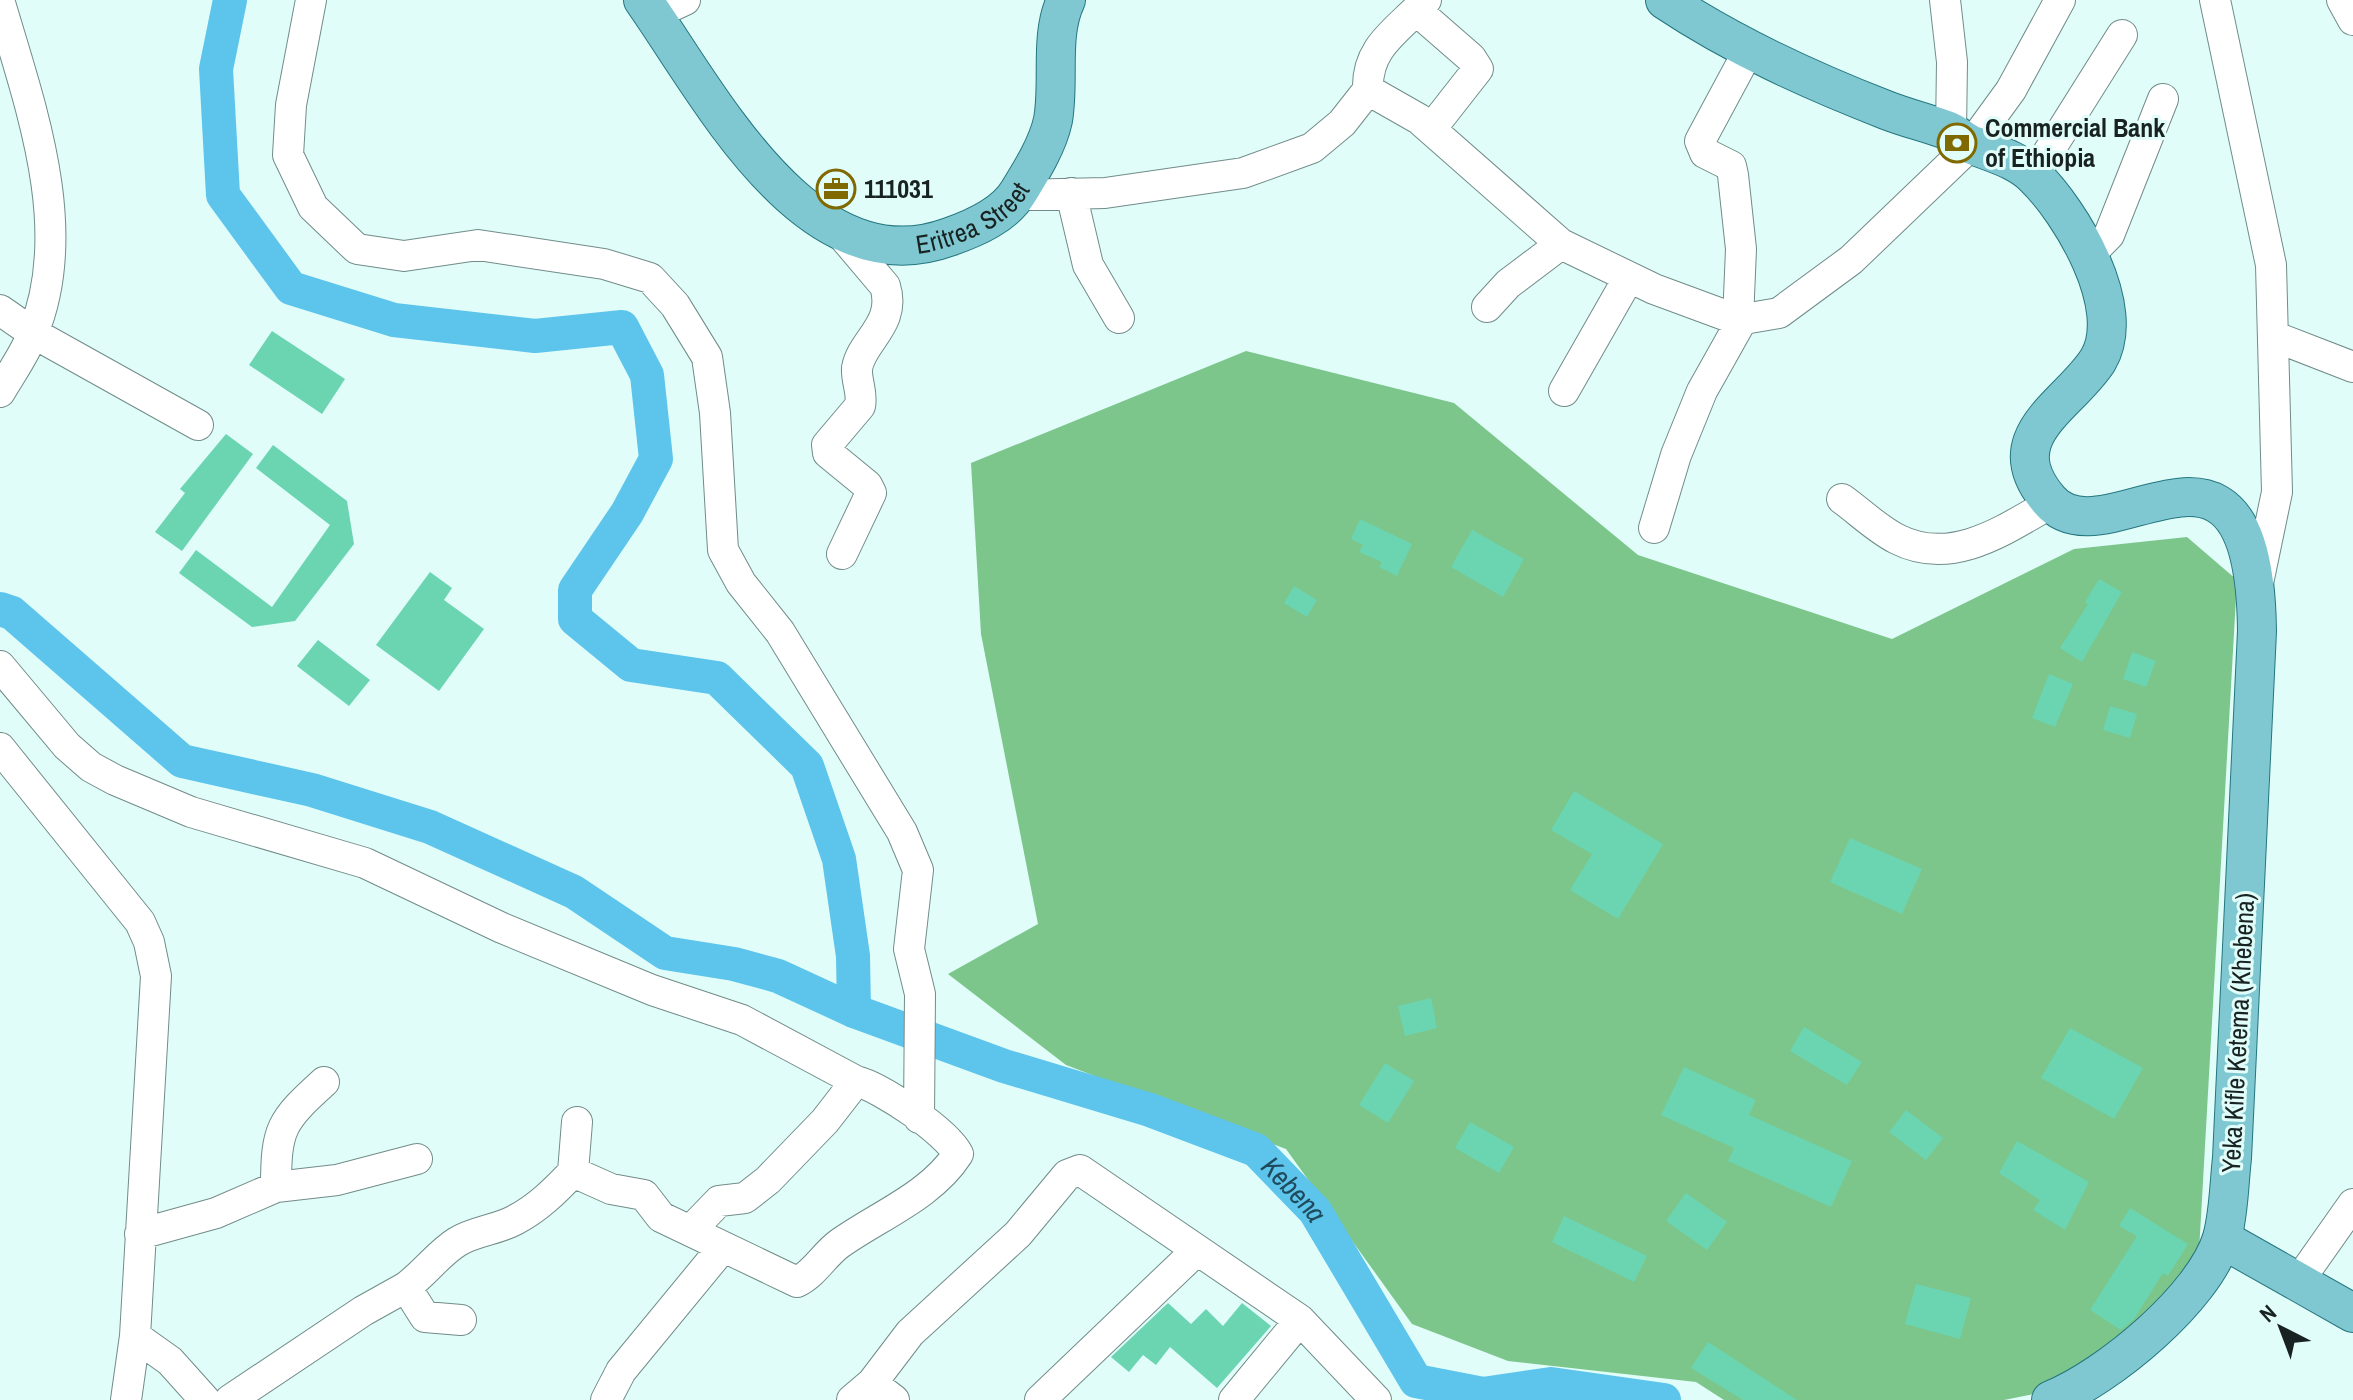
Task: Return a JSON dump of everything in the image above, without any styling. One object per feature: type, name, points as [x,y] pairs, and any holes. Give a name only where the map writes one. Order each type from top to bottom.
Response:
[{"type":"main road","points":[[1665,0],[1759,56],[1961,139],[2034,175],[2089,255],[2102,290],[2105,344],[2098,359],[2035,432],[2030,451],[2032,468],[2051,503]]},
{"type":"main road","name":"Eritrea Street","points":[[660,5],[695,80],[761,168],[800,204],[836,228],[903,247],[935,242],[968,230],[998,213],[1017,195],[1052,123],[1060,5]]},
{"type":"main road","name":"Yeka Kifle Ketema (Khebena)","points":[[2051,503],[2089,516],[2180,496],[2201,497],[2221,507],[2237,523],[2257,588],[2233,1143],[2222,1239],[2200,1279],[2134,1347],[2099,1374],[2051,1400]]},
{"type":"main road","points":[[2222,1239],[2353,1313]]},
{"type":"street","points":[[311,0],[291,105],[288,155],[313,207],[357,249],[404,256],[478,245],[604,264],[650,278],[675,305],[707,357],[715,413],[723,550],[741,583],[780,632],[878,792],[902,832],[918,870],[909,949],[920,994],[917,1017],[919,1118]]},
{"type":"street","points":[[1945,0],[1961,139]]},
{"type":"street","points":[[1368,90],[1431,129],[1561,244],[1629,277],[1740,319],[1779,313],[1851,260],[1961,139],[2011,90],[2060,0]]},
{"type":"street","points":[[2215,0],[2271,265],[2277,492],[2257,588]]},
{"type":"street","points":[[2342,0],[2353,20]]},
{"type":"street","points":[[0,3],[31,109],[50,233],[50,271],[33,333],[0,392]]},
{"type":"street","points":[[1017,195],[1105,193],[1243,173],[1312,148],[1342,123],[1368,90],[1367,69],[1375,51],[1422,5],[1478,69],[1431,129]]},
{"type":"street","points":[[2034,175],[2122,35]]},
{"type":"street","points":[[1654,528],[1676,455],[1702,391],[1740,319],[1741,249],[1731,166],[1705,153],[1700,141],[1750,48]]},
{"type":"street","points":[[2089,255],[2109,235],[2163,99]]},
{"type":"street","points":[[1071,193],[1088,265],[1119,318]]},
{"type":"street","points":[[836,228],[885,286],[889,298],[881,327],[857,367],[860,406],[827,445],[828,453],[867,485],[871,493],[842,554]]},
{"type":"street","points":[[1487,307],[1508,284],[1561,244]]},
{"type":"street","points":[[1564,391],[1629,277]]},
{"type":"street","points":[[0,310],[33,333],[198,425]]},
{"type":"street","points":[[2273,336],[2353,367]]},
{"type":"street","points":[[1842,499],[1898,539],[1958,549],[1986,540],[2051,503]]},
{"type":"street","points":[[0,666],[67,746],[91,767],[115,780],[191,812],[365,863],[502,928],[652,990],[742,1020],[919,1118],[953,1144],[958,1154],[951,1164],[897,1210],[837,1245],[797,1282],[661,1217],[644,1195],[611,1189],[573,1172]]},
{"type":"street","points":[[0,748],[140,922],[149,942],[156,976],[135,1336],[126,1400]]},
{"type":"street","points":[[691,1230],[719,1201],[745,1198],[768,1180],[825,1121],[856,1081]]},
{"type":"street","points":[[276,1187],[281,1129],[294,1109],[324,1082]]},
{"type":"street","points":[[230,1400],[363,1311],[406,1287],[460,1240],[514,1221],[548,1198],[573,1172],[577,1122]]},
{"type":"street","points":[[140,1234],[202,1217],[276,1187],[337,1180],[417,1159]]},
{"type":"street","points":[[873,1394],[910,1333],[1018,1234],[1074,1171],[1080,1170],[1195,1252],[1300,1320],[1376,1400]]},
{"type":"street","points":[[2298,1282],[2353,1204]]},
{"type":"street","points":[[606,1400],[621,1371],[723,1247]]},
{"type":"street","points":[[1040,1400],[1195,1252]]},
{"type":"street","points":[[406,1287],[425,1317],[461,1320]]},
{"type":"street","points":[[1234,1400],[1300,1320]]},
{"type":"street","points":[[135,1336],[170,1361],[205,1400]]},
{"type":"green space","points":[[1246,351],[1454,403],[1638,555],[1892,639],[2074,549],[2187,537],[2237,580],[2199,1252],[2155,1315],[2034,1394],[2004,1400],[1724,1400],[1696,1382],[1508,1361],[1412,1324],[1286,1149],[1066,1065],[948,974],[1038,924],[981,634],[971,463]]},
{"type":"building","points":[[272,331],[345,379],[322,414],[249,365]]},
{"type":"building","points":[[226,434],[253,454],[182,551],[155,532],[185,493],[180,489]]},
{"type":"building","points":[[273,445],[347,501],[354,544],[295,621],[252,627],[179,573],[196,550],[272,607],[330,525],[256,468]]},
{"type":"building","points":[[1360,519],[1412,544],[1397,576],[1379,567],[1382,562],[1359,552],[1363,545],[1351,539]]},
{"type":"building","points":[[1472,530],[1524,559],[1503,597],[1451,567]]},
{"type":"building","points":[[430,572],[452,588],[444,600],[484,629],[439,691],[376,645]]},
{"type":"building","points":[[2099,579],[2122,592],[2082,662],[2060,648],[2088,604],[2085,602]]},
{"type":"building","points":[[1294,586],[1317,600],[1307,617],[1284,603]]},
{"type":"building","points":[[318,640],[370,680],[349,706],[297,666]]},
{"type":"building","points":[[2132,652],[2156,661],[2146,687],[2123,679]]},
{"type":"building","points":[[2049,674],[2073,684],[2055,727],[2032,718]]},
{"type":"building","points":[[2110,706],[2137,714],[2130,738],[2103,730]]},
{"type":"building","points":[[1574,791],[1663,844],[1618,919],[1570,890],[1592,854],[1551,830]]},
{"type":"building","points":[[1850,838],[1922,869],[1902,914],[1830,882]]},
{"type":"building","points":[[1431,998],[1437,1028],[1405,1036],[1398,1006]]},
{"type":"building","points":[[1804,1027],[1862,1062],[1847,1085],[1790,1051]]},
{"type":"building","points":[[2070,1028],[2143,1068],[2114,1119],[2041,1078]]},
{"type":"building","points":[[1385,1063],[1414,1081],[1388,1123],[1359,1105]]},
{"type":"building","points":[[1684,1067],[1756,1100],[1749,1115],[1852,1161],[1831,1207],[1728,1161],[1734,1148],[1661,1115]]},
{"type":"building","points":[[1906,1110],[1943,1138],[1926,1160],[1889,1132]]},
{"type":"building","points":[[1470,1122],[1514,1147],[1499,1173],[1455,1148]]},
{"type":"building","points":[[2017,1141],[2089,1182],[2065,1230],[2033,1210],[2040,1200],[1999,1173]]},
{"type":"building","points":[[1686,1193],[1727,1222],[1707,1250],[1666,1221]]},
{"type":"building","points":[[2130,1208],[2188,1244],[2168,1276],[2163,1273],[2134,1319],[2121,1330],[2090,1310],[2137,1236],[2119,1226]]},
{"type":"building","points":[[1564,1216],[1647,1256],[1634,1282],[1552,1242]]},
{"type":"building","points":[[1916,1284],[1971,1298],[1960,1339],[1905,1324]]},
{"type":"building","points":[[1168,1303],[1191,1324],[1206,1309],[1223,1326],[1242,1303],[1271,1326],[1217,1388],[1170,1347],[1156,1365],[1143,1355],[1129,1372],[1111,1357]]},
{"type":"building","points":[[1708,1342],[1797,1400],[1743,1400],[1691,1368]]},
{"type":"waterway","points":[[230,0],[216,69],[223,195],[291,288],[394,320],[535,336],[622,327],[647,375],[656,459],[627,513],[575,590],[575,619],[631,665],[717,678],[807,766],[839,859],[853,956],[854,1011]]},
{"type":"waterway","name":"Kebena","points":[[0,609],[12,613],[182,761],[312,790],[430,827],[574,892],[665,953],[734,964],[778,976],[854,1011],[1004,1066],[1150,1110],[1256,1150],[1315,1211],[1416,1381],[1483,1394],[1551,1384],[1664,1400]]},
{"type":"place","name":"Commercial Bank of Ethiopia","points":[[1957,143]]},
{"type":"place","name":"111031","points":[[836,189]]}]
